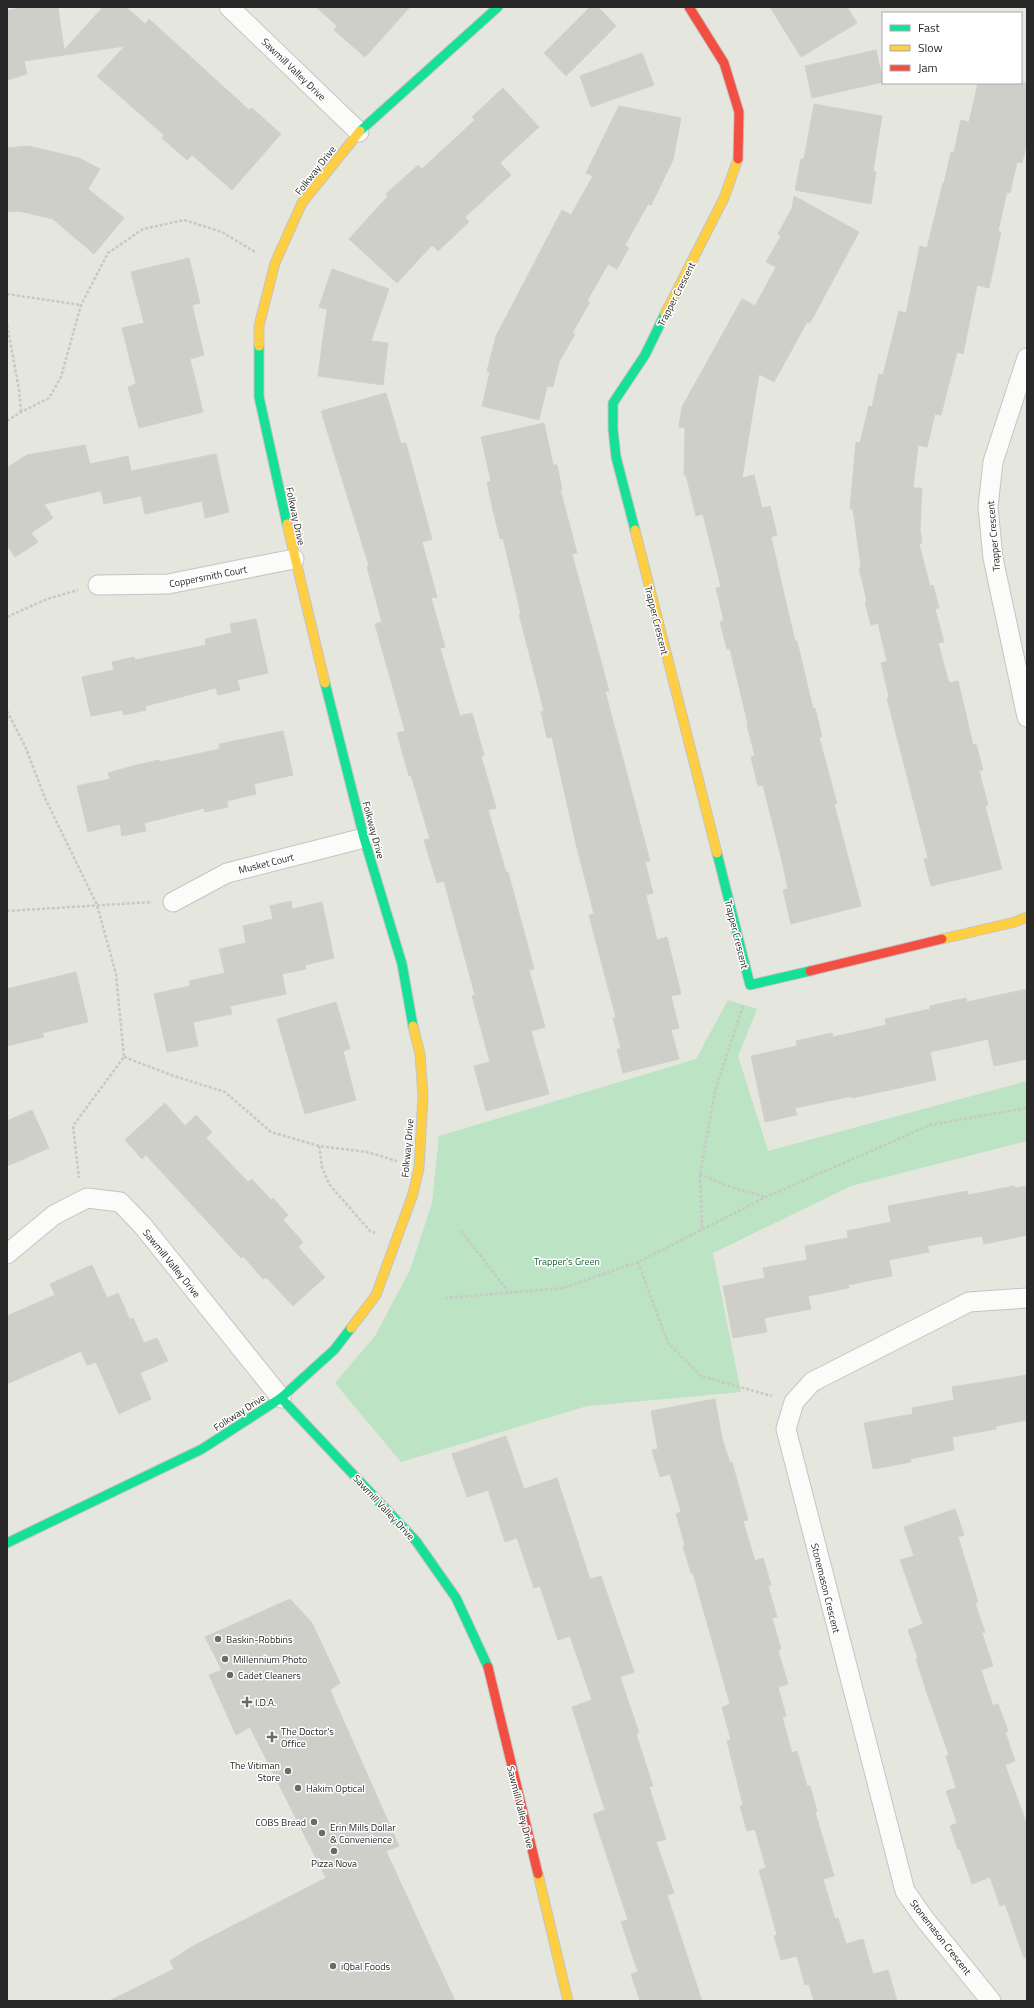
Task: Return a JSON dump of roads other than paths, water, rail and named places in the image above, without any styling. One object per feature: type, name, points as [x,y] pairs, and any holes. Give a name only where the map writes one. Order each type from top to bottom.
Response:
[{"type":"street","name":"Sawmill Valley Drive","points":[[229,7],[359,132]]},
{"type":"street","name":"Folkway Drive","points":[[7,1543],[202,1450],[281,1398],[334,1350],[376,1295],[396,1244],[413,1194],[418,1168],[422,1096],[420,1054],[410,1017],[402,964],[364,838],[294,560],[259,397],[259,326],[275,263],[302,203],[359,132],[498,7]]},
{"type":"street","name":"Trapper Crescent","points":[[689,7],[724,63],[739,112],[739,156],[724,198],[645,355],[613,403],[613,429],[618,465],[750,985],[1015,922],[1027,917]]},
{"type":"street","name":"Trapper Crescent","points":[[1027,358],[992,462],[988,507],[993,558],[1027,717]]},
{"type":"street","name":"Coppersmith Court","points":[[98,585],[168,584],[294,560]]},
{"type":"street","name":"Musket Court","points":[[173,902],[227,873],[364,838]]},
{"type":"street","name":"Sawmill Valley Drive","points":[[7,1254],[54,1215],[87,1198],[120,1202],[143,1226],[281,1398],[416,1541],[456,1598],[488,1668],[568,2001]]},
{"type":"street","name":"Stonemason Crescent","points":[[991,2001],[905,1892],[786,1429],[794,1402],[812,1382],[969,1302],[1027,1298]]},
{"type":"place","name":"Baskin-Robbins","points":[[218,1639]]},
{"type":"place","name":"Millennium Photo","points":[[225,1659]]},
{"type":"place","name":"Cadet Cleaners","points":[[230,1675]]},
{"type":"place","name":"I.D.A.","points":[[247,1702]]},
{"type":"place","name":"The Doctor's Office","points":[[272,1737]]},
{"type":"place","name":"The Vitiman Store","points":[[288,1771]]},
{"type":"place","name":"Hakim Optical","points":[[298,1788]]},
{"type":"place","name":"COBS Bread","points":[[314,1822]]},
{"type":"place","name":"Erin Mills Dollar & Convenience","points":[[322,1833]]},
{"type":"place","name":"Pizza Nova","points":[[334,1851]]},
{"type":"place","name":"iQbal Foods","points":[[333,1966]]},
{"type":"park label","name":"Trapper's Green","points":[[567,1261]]}]
